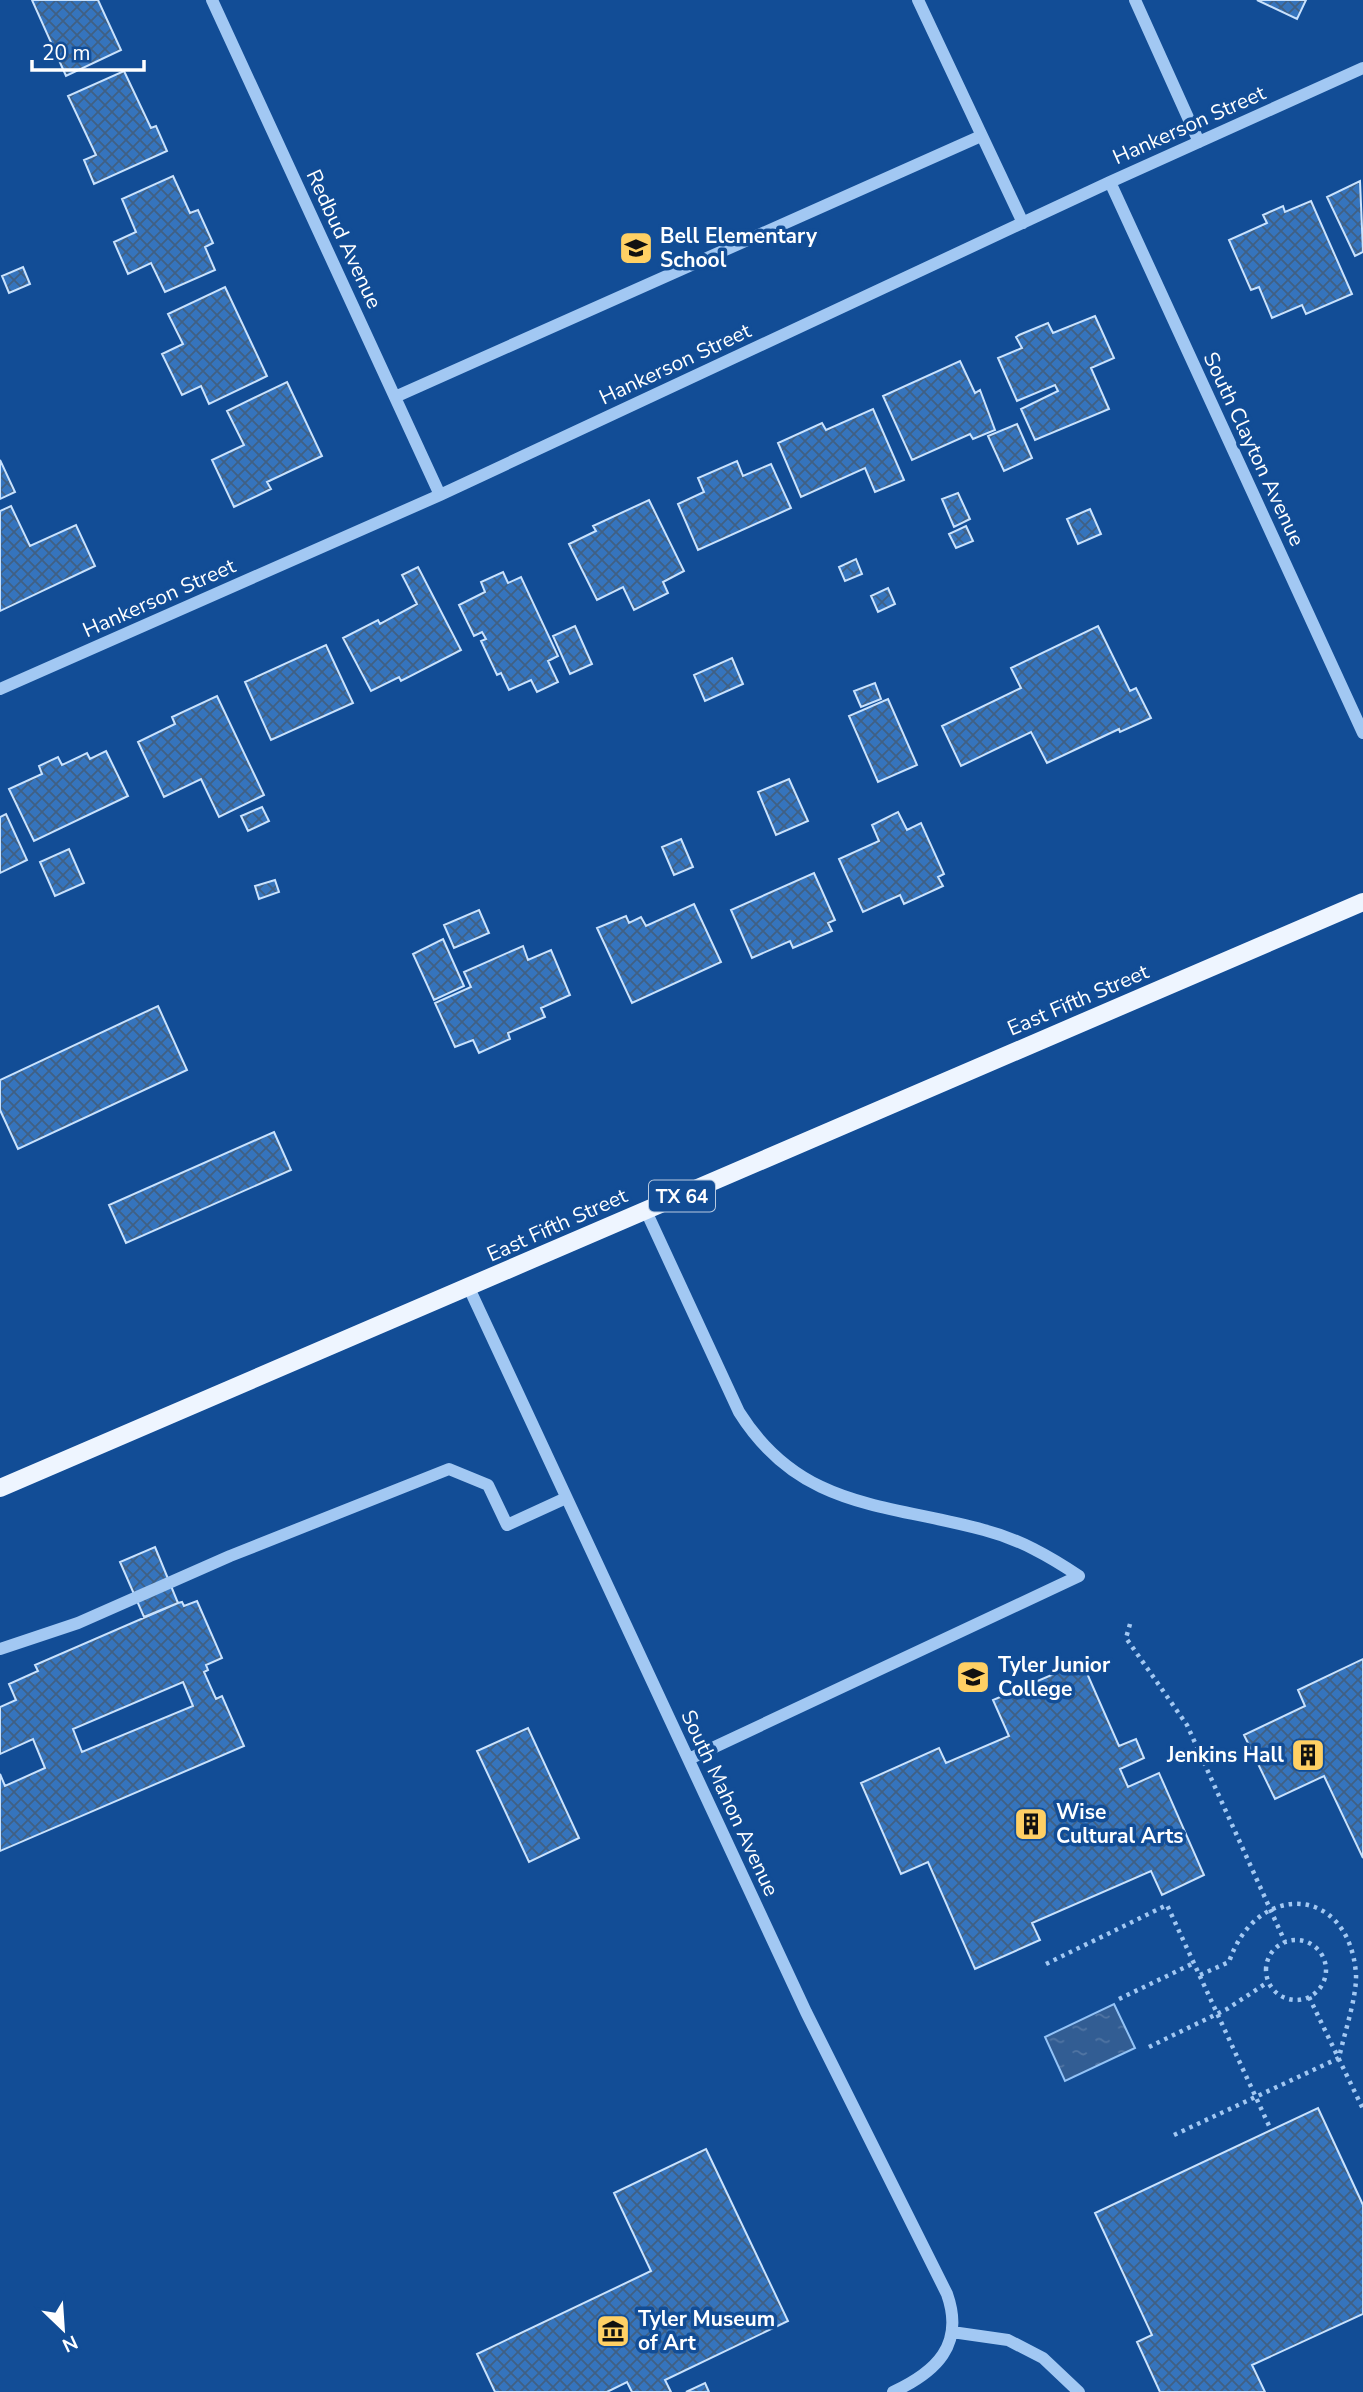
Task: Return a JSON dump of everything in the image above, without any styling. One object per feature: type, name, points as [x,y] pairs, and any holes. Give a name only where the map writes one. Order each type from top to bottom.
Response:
[{"type":"main road","name":"East Fifth Street","points":[[0,1488],[1363,902]]},
{"type":"street","name":"Redbud Avenue","points":[[212,0],[440,495]]},
{"type":"street","points":[[918,0],[1023,223]]},
{"type":"street","points":[[1135,0],[1199,142]]},
{"type":"street","name":"Hankerson Street","points":[[0,689],[440,495],[1110,182],[1363,68]]},
{"type":"street","points":[[396,397],[981,136]]},
{"type":"street","name":"South Clayton Avenue","points":[[1110,182],[1363,733]]},
{"type":"street","points":[[646,1211],[739,1412],[757,1441],[779,1463],[804,1480],[859,1501],[986,1530],[1020,1542],[1079,1576],[689,1759]]},
{"type":"street","name":"South Mahon Avenue","points":[[469,1288],[806,2012],[947,2294],[953,2319],[952,2332]]},
{"type":"street","points":[[0,1649],[78,1623],[230,1556],[449,1469],[488,1485],[507,1525],[566,1498]]},
{"type":"street","points":[[893,2392],[929,2372],[945,2352],[952,2332],[1008,2340],[1043,2358],[1079,2392]]},
{"type":"path","points":[[1130,1624],[1126,1638],[1187,1725],[1285,1942]]},
{"type":"path","points":[[1200,1975],[1229,1962],[1248,1925],[1270,1909],[1284,1904],[1316,1906],[1338,1922],[1356,1975],[1339,2058]]},
{"type":"path","points":[[1045,1964],[1167,1906],[1271,2130]]},
{"type":"path","points":[[1303,1941],[1323,1958],[1326,1968],[1322,1985],[1309,1997],[1299,2000],[1281,1997],[1268,1982],[1266,1963],[1277,1947],[1285,1942],[1303,1941]]},
{"type":"path","points":[[1119,1998],[1194,1963]]},
{"type":"path","points":[[1149,2047],[1218,2014],[1268,1982]]},
{"type":"path","points":[[1309,1997],[1363,2109]]},
{"type":"path","points":[[1174,2135],[1339,2058]]},
{"type":"water","points":[[1114,2004],[1135,2048],[1065,2081],[1045,2037]]},
{"type":"building","points":[[32,0],[98,0],[121,50],[66,76]]},
{"type":"building","points":[[1257,0],[1306,0],[1297,19]]},
{"type":"building","points":[[124,71],[151,128],[156,126],[167,151],[94,184],[84,160],[96,155],[68,96]]},
{"type":"building","points":[[173,176],[190,213],[198,210],[213,243],[205,247],[215,270],[165,292],[151,263],[128,274],[114,242],[136,232],[122,199]]},
{"type":"building","points":[[1360,181],[1363,252],[1355,256],[1327,197]]},
{"type":"building","points":[[1311,201],[1352,294],[1306,314],[1302,305],[1272,318],[1259,287],[1251,290],[1229,240],[1267,223],[1263,215],[1283,206],[1285,212]]},
{"type":"building","points":[[23,267],[30,284],[9,293],[2,276]]},
{"type":"building","points":[[225,287],[267,376],[209,404],[201,386],[182,395],[162,354],[183,344],[168,314]]},
{"type":"building","points":[[1095,316],[1114,358],[1091,368],[1109,409],[1035,440],[1021,409],[1058,391],[1055,385],[1017,401],[998,358],[1022,348],[1016,337],[1019,335],[1048,323],[1053,333]]},
{"type":"building","points":[[960,361],[975,393],[980,390],[995,430],[973,439],[970,434],[912,460],[883,396]]},
{"type":"building","points":[[287,382],[322,456],[267,482],[271,489],[234,507],[212,460],[244,445],[227,411]]},
{"type":"building","points":[[873,409],[904,480],[875,492],[865,468],[801,497],[778,443],[822,423],[826,430]]},
{"type":"building","points":[[1017,424],[1032,458],[1004,471],[988,436]]},
{"type":"building","points":[[0,460],[15,492],[0,499]]},
{"type":"building","points":[[737,461],[743,476],[771,464],[791,508],[698,550],[678,504],[704,492],[698,478]]},
{"type":"building","points":[[958,493],[970,519],[954,527],[942,499]]},
{"type":"building","points":[[649,500],[684,571],[663,582],[668,593],[634,610],[623,587],[597,600],[569,544],[596,531],[593,526]]},
{"type":"building","points":[[11,506],[30,546],[76,525],[95,566],[0,611],[0,511]]},
{"type":"building","points":[[1090,509],[1101,534],[1078,544],[1067,519]]},
{"type":"building","points":[[966,526],[973,541],[956,548],[949,534]]},
{"type":"building","points":[[856,559],[862,574],[845,581],[839,567]]},
{"type":"building","points":[[418,567],[461,650],[401,681],[399,677],[371,691],[343,638],[378,620],[380,624],[417,604],[402,575]]},
{"type":"building","points":[[503,572],[508,583],[521,577],[558,656],[548,661],[558,682],[537,692],[531,680],[509,690],[501,673],[497,675],[481,641],[486,639],[482,632],[474,636],[459,605],[485,592],[481,582]]},
{"type":"building","points":[[888,588],[895,604],[878,612],[871,596]]},
{"type":"building","points":[[575,626],[592,664],[570,674],[553,636]]},
{"type":"building","points":[[1098,626],[1130,691],[1136,688],[1151,718],[1120,732],[1119,729],[1047,763],[1031,732],[961,766],[942,726],[1021,688],[1011,668]]},
{"type":"building","points":[[326,645],[353,703],[271,740],[245,682]]},
{"type":"building","points":[[732,658],[743,684],[705,701],[694,675]]},
{"type":"building","points":[[875,683],[881,699],[861,707],[854,691]]},
{"type":"building","points":[[217,696],[264,795],[219,817],[201,779],[164,797],[138,742],[175,724],[172,717]]},
{"type":"building","points":[[888,699],[917,765],[878,782],[849,716]]},
{"type":"building","points":[[106,751],[128,796],[34,841],[9,789],[42,774],[39,766],[58,757],[62,765],[87,753],[90,759]]},
{"type":"building","points":[[789,779],[808,821],[776,835],[758,792]]},
{"type":"building","points":[[262,807],[269,821],[248,831],[241,816]]},
{"type":"building","points":[[898,812],[907,830],[921,823],[944,874],[938,877],[943,886],[904,904],[900,895],[863,912],[839,859],[879,841],[872,825]]},
{"type":"building","points":[[6,814],[27,860],[0,873],[0,817]]},
{"type":"building","points":[[681,839],[693,867],[674,875],[662,847]]},
{"type":"building","points":[[69,849],[84,883],[55,896],[40,862]]},
{"type":"building","points":[[814,873],[835,920],[828,923],[832,931],[793,948],[790,941],[752,958],[731,910]]},
{"type":"building","points":[[275,880],[279,892],[259,899],[255,886]]},
{"type":"building","points":[[694,904],[721,962],[632,1003],[597,928],[626,916],[629,923],[641,917],[646,926]]},
{"type":"building","points":[[479,910],[489,933],[454,948],[444,925]]},
{"type":"building","points":[[443,939],[464,986],[434,1000],[413,954]]},
{"type":"building","points":[[523,946],[528,960],[551,950],[570,995],[541,1008],[545,1017],[508,1033],[510,1039],[479,1053],[473,1040],[455,1047],[435,1003],[471,987],[464,972]]},
{"type":"building","points":[[158,1006],[187,1070],[18,1149],[0,1110],[0,1080]]},
{"type":"building","points":[[274,1132],[291,1170],[126,1243],[109,1205]]},
{"type":"building","points":[[155,1547],[178,1603],[144,1617],[120,1562]]},
{"type":"building","points":[[197,1601],[222,1658],[206,1665],[208,1670],[204,1672],[216,1699],[222,1696],[244,1746],[0,1851],[0,1774],[5,1786],[45,1768],[33,1739],[0,1754],[0,1707],[16,1700],[9,1684],[38,1671],[35,1665],[178,1603],[182,1602],[184,1606]],"holes":[[[183,1682],[193,1706],[82,1752],[73,1729]]]},
{"type":"building","name":"Jenkins Hall","points":[[1363,1659],[1363,1858],[1324,1776],[1275,1799],[1244,1735],[1305,1706],[1298,1690]]},
{"type":"building","name":"Wise Cultural Arts","points":[[1082,1662],[1119,1746],[1136,1739],[1144,1758],[1120,1769],[1128,1787],[1159,1773],[1204,1875],[1162,1895],[1151,1871],[1032,1923],[1040,1940],[975,1969],[928,1862],[901,1874],[861,1783],[939,1748],[946,1763],[1009,1736],[993,1700]]},
{"type":"building","points":[[528,1728],[579,1838],[529,1862],[477,1751]]},
{"type":"building","points":[[1318,2108],[1363,2205],[1363,2314],[1252,2365],[1265,2392],[1160,2392],[1137,2342],[1152,2335],[1095,2213]]},
{"type":"building","points":[[706,2149],[788,2321],[665,2380],[671,2392],[632,2392],[627,2382],[607,2392],[495,2392],[477,2354],[651,2271],[614,2193]]},
{"type":"building","points":[[705,2383],[709,2392],[686,2392]]},
{"type":"place","name":"Bell Elementary School","points":[[636,248]]},
{"type":"place","name":"Tyler Junior College","points":[[973,1677]]},
{"type":"place","name":"Jenkins Hall","points":[[1308,1755]]},
{"type":"place","name":"Wise Cultural Arts","points":[[1031,1824]]},
{"type":"place","name":"Tyler Museum of Art","points":[[613,2331]]}]
